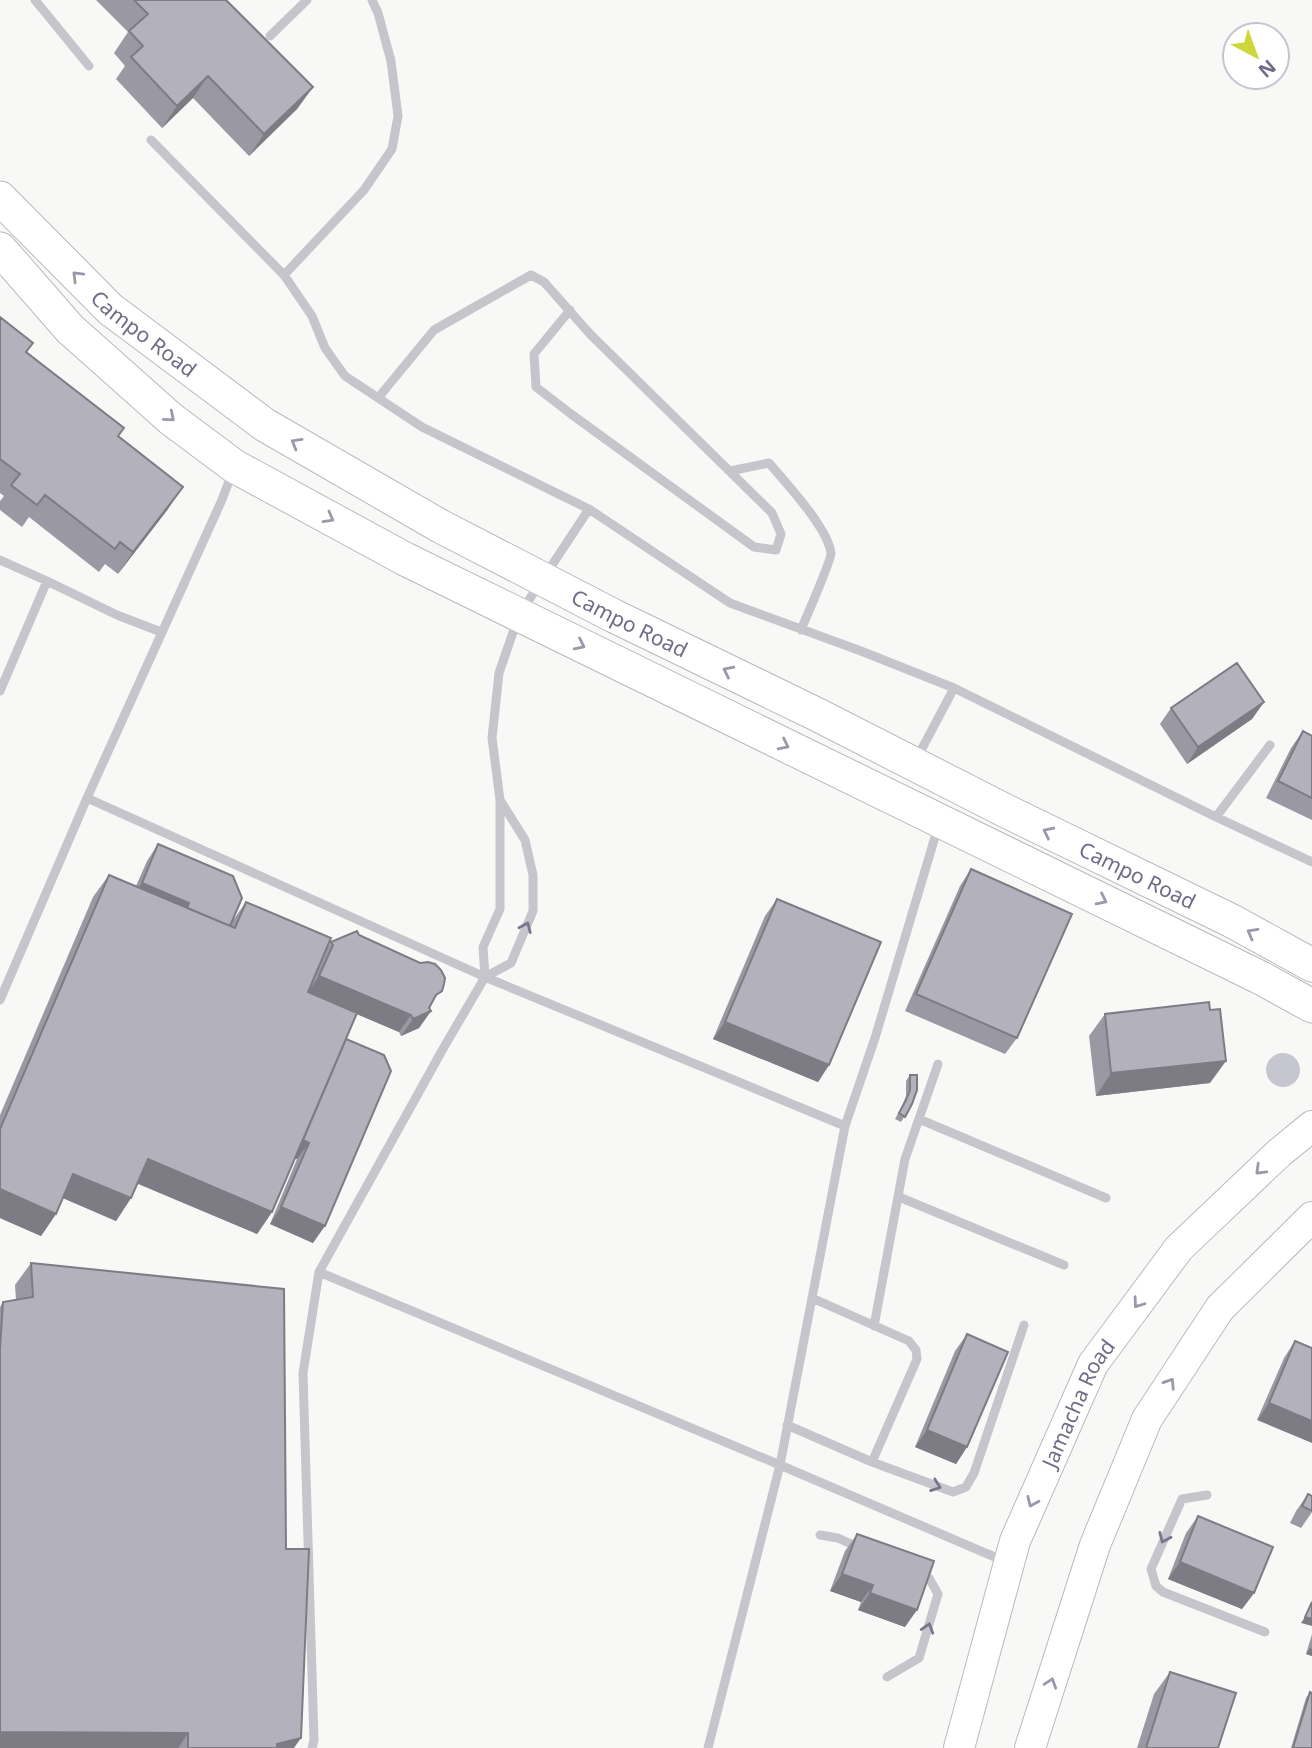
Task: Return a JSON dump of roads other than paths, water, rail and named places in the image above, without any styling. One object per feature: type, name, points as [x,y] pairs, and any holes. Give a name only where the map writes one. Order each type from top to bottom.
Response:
[{"type":"highway","name":"Campo Road","points":[[0,198],[110,309],[265,425],[440,526],[542,579],[1232,922],[1312,965]]},
{"type":"highway","name":"Campo Road","points":[[0,249],[70,328],[171,419],[234,466],[405,559],[1261,978],[1312,1006]]},
{"type":"main road","name":"Jamacha Road","points":[[959,1748],[1015,1541],[1093,1364],[1179,1248],[1279,1153],[1312,1126]]},
{"type":"main road","points":[[1030,1748],[1095,1545],[1147,1419],[1220,1308],[1312,1217]]},
{"type":"lane","points":[[35,0],[89,66]]},
{"type":"lane","points":[[270,36],[307,0]]},
{"type":"lane","points":[[284,275],[364,190],[392,149],[398,116],[391,61],[372,0]]},
{"type":"lane","points":[[151,140],[284,275],[312,316],[325,348],[345,376],[422,427],[589,509],[730,603],[954,688],[1312,862]]},
{"type":"lane","points":[[378,398],[434,330],[531,275],[544,282],[570,310],[590,334],[772,513],[781,534],[776,550],[754,547],[536,387],[534,354],[570,310]]},
{"type":"lane","points":[[730,471],[769,463],[824,533],[831,555],[801,630]]},
{"type":"lane","points":[[0,1000],[234,466]]},
{"type":"lane","points":[[485,977],[483,947],[500,909],[500,800],[492,738],[499,673],[519,615],[589,509]]},
{"type":"lane","points":[[0,560],[117,615],[162,632]]},
{"type":"lane","points":[[0,691],[47,581]]},
{"type":"lane","points":[[914,765],[954,688]]},
{"type":"lane","points":[[1216,817],[1270,745]]},
{"type":"lane","points":[[87,798],[485,977],[845,1126]]},
{"type":"lane","points":[[312,1748],[314,1740],[303,1373],[319,1272],[485,977],[511,963],[533,911],[533,874],[525,840],[500,800]]},
{"type":"lane","points":[[708,1748],[780,1465],[845,1126],[875,1038],[940,821]]},
{"type":"lane","points":[[874,1326],[905,1159],[938,1064]]},
{"type":"lane","points":[[919,1119],[1106,1198]]},
{"type":"lane","points":[[899,1197],[1065,1265]]},
{"type":"lane","points":[[319,1272],[1009,1563]]},
{"type":"lane","points":[[812,1298],[909,1341],[916,1350],[917,1359],[872,1462]]},
{"type":"lane","points":[[788,1425],[872,1462],[953,1492],[966,1486],[974,1473],[1024,1325]]},
{"type":"lane","points":[[1207,1495],[1181,1499],[1151,1569],[1156,1586],[1163,1592],[1265,1632]]},
{"type":"lane","points":[[820,1535],[838,1538],[872,1553]]},
{"type":"lane","points":[[887,1677],[919,1658],[938,1594],[929,1578],[906,1568]]}]
